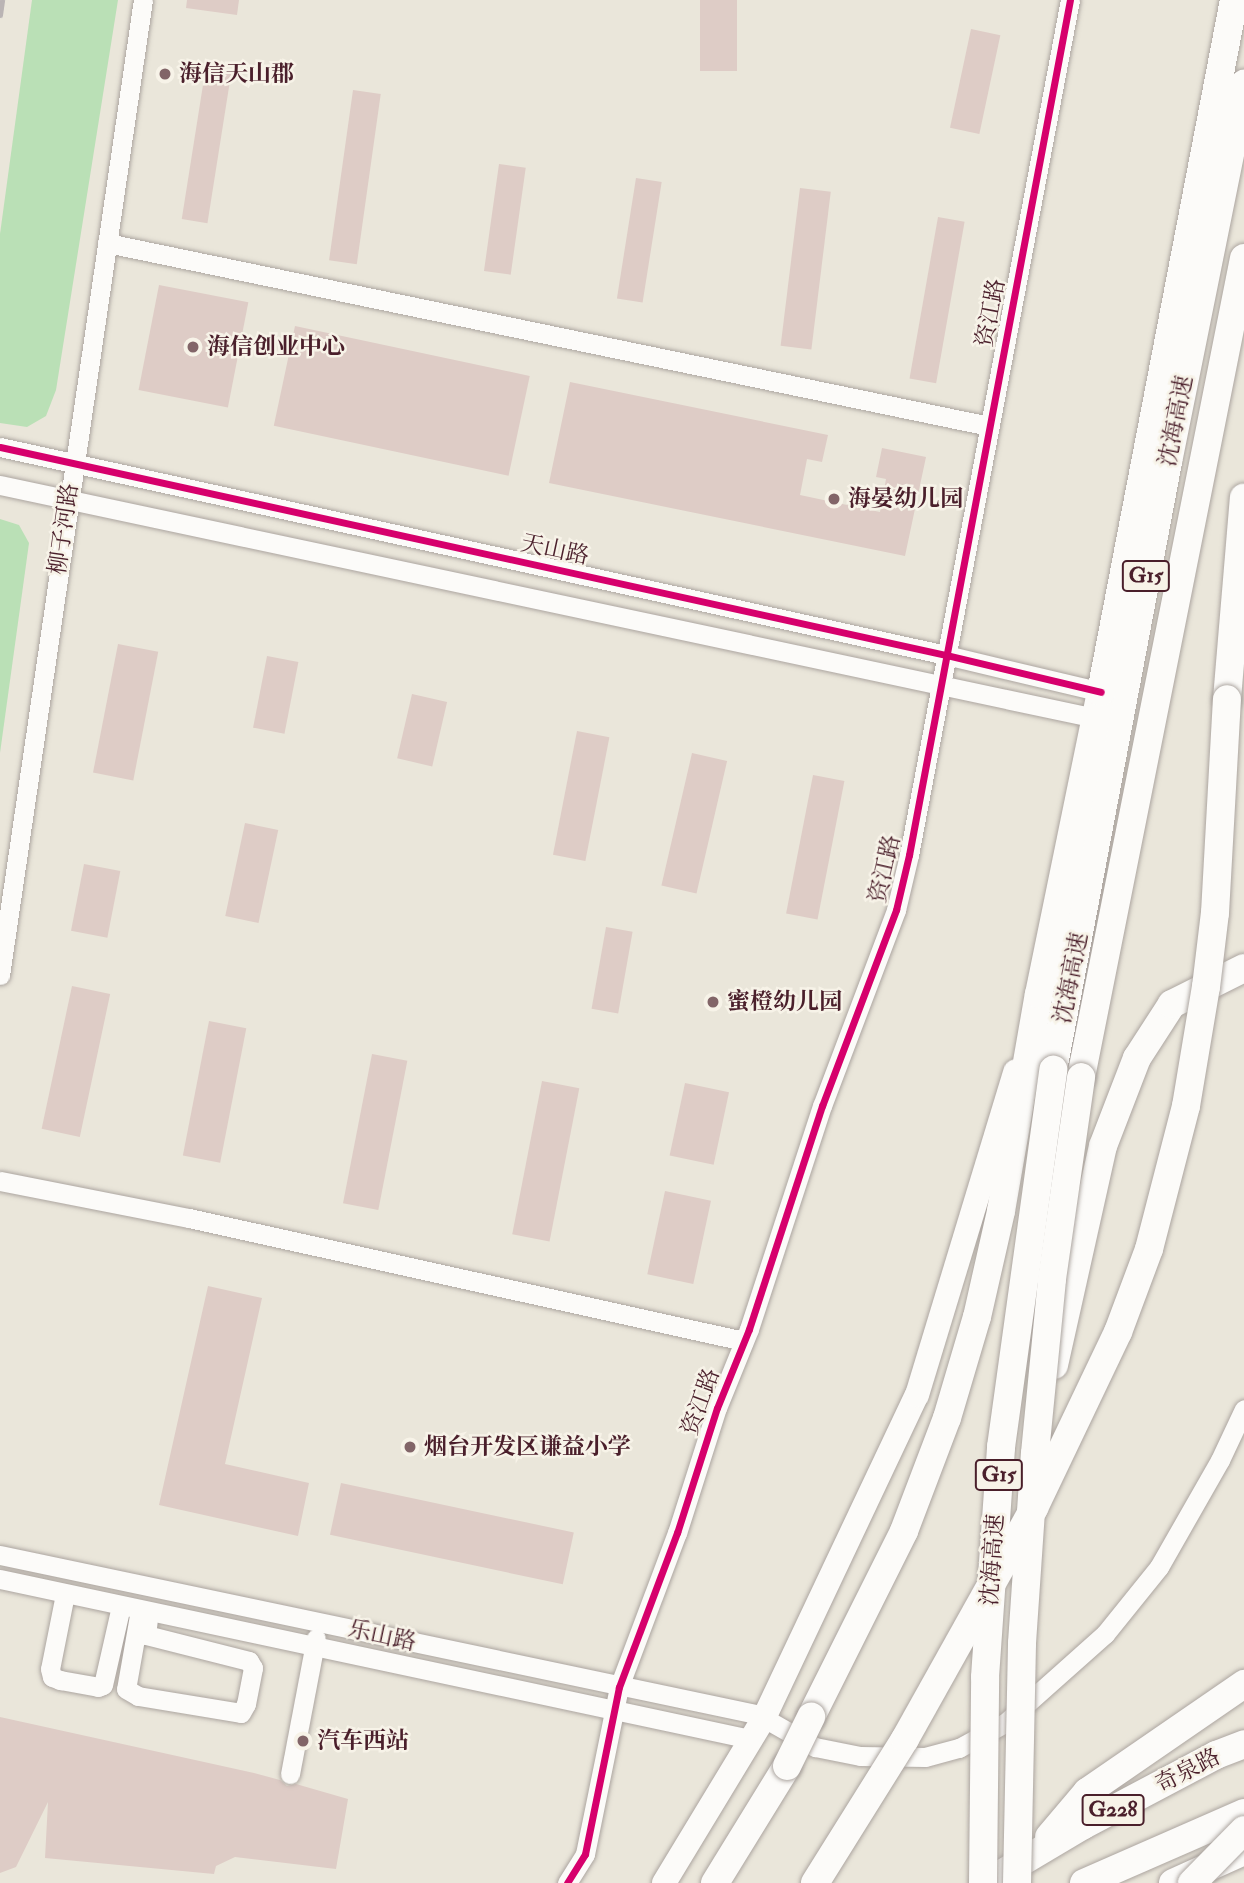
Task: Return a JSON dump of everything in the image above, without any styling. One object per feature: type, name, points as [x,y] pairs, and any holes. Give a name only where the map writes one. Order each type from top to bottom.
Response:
[{"type":"highway","points":[[715,1883],[787,1766],[904,1531],[947,1418],[977,1317],[1001,1211],[1039,994],[1098,705],[1234,0]]},
{"type":"highway","name":"沈海高速","points":[[985,1883],[985,1676],[1001,1447],[1053,1070],[1168,462],[1244,83]]},
{"type":"highway","name":"沈海高速","points":[[1017,1883],[1022,1643],[1035,1453],[1052,1279],[1081,1077],[1244,258]]},
{"type":"highway","points":[[815,1883],[905,1739],[1034,1508],[1118,1332],[1149,1249],[1185,1106],[1206,986],[1215,913],[1227,699],[1244,498]]},
{"type":"highway","points":[[1035,1453],[1088,1202],[1103,1146],[1137,1058],[1172,1004],[1244,968]]},
{"type":"highway","points":[[1036,1852],[1087,1792],[1244,1684]]},
{"type":"highway","name":"奇泉路","points":[[985,1883],[1036,1852],[1216,1755],[1244,1744]]},
{"type":"highway","name":"G228","points":[[1084,1883],[1244,1813]]},
{"type":"highway","points":[[1192,1883],[1244,1830]]},
{"type":"highway","points":[[1173,1883],[1244,1851]]},
{"type":"main road","points":[[664,1883],[764,1717],[917,1395],[1039,994]]},
{"type":"street","name":"柳子河路","points":[[0,975],[143,0]]},
{"type":"street","name":"资江路","points":[[567,1883],[585,1854],[619,1687],[744,1341],[822,1106],[896,910],[909,855],[1070,0]]},
{"type":"street","points":[[107,243],[989,426]]},
{"type":"street","name":"天山路","points":[[0,447],[946,655],[1098,705]]},
{"type":"street","points":[[0,485],[940,686],[1098,705]]},
{"type":"street","points":[[0,1181],[189,1218],[744,1341]]},
{"type":"street","name":"乐山路","points":[[0,1555],[764,1717],[815,1747],[873,1757],[925,1757],[959,1748],[1005,1723],[1105,1634],[1159,1567],[1220,1460],[1244,1409]]},
{"type":"street","name":"乐山路","points":[[0,1580],[750,1740]]},
{"type":"street","points":[[65,1594],[50,1669],[52,1676],[60,1680],[98,1687],[103,1685],[121,1606]]},
{"type":"street","points":[[145,1611],[146,1635],[249,1661],[253,1668],[246,1704],[241,1713],[138,1696],[126,1689],[145,1611]]},
{"type":"street","points":[[290,1774],[318,1623]]},
{"type":"green space","points":[[32,0],[118,0],[56,390],[46,416],[27,427],[0,423],[0,234]]},
{"type":"green space","points":[[0,519],[19,525],[29,543],[0,753]]},
{"type":"building","points":[[187,0],[239,0],[237,15],[186,8]]},
{"type":"building","points":[[700,0],[737,0],[737,71],[700,71]]},
{"type":"building","points":[[971,29],[1000,35],[979,134],[950,128]]},
{"type":"building","points":[[206,66],[232,70],[207,223],[182,219]]},
{"type":"building","points":[[353,90],[381,94],[357,264],[329,260]]},
{"type":"building","points":[[499,164],[526,168],[511,275],[484,271]]},
{"type":"building","points":[[636,178],[662,182],[643,303],[617,298]]},
{"type":"building","points":[[800,188],[831,192],[811,350],[781,346]]},
{"type":"building","points":[[938,217],[965,222],[936,383],[910,379]]},
{"type":"building","name":"海信创业中心","points":[[159,285],[248,302],[228,407],[139,390]]},
{"type":"building","points":[[295,326],[530,376],[509,476],[274,426]]},
{"type":"building","points":[[570,382],[828,435],[822,462],[807,459],[800,495],[880,512],[886,479],[876,477],[882,448],[926,457],[905,556],[549,483]]},
{"type":"building","points":[[118,644],[158,652],[133,780],[93,773]]},
{"type":"building","points":[[267,656],[298,662],[284,734],[253,728]]},
{"type":"building","points":[[412,694],[447,702],[432,766],[397,758]]},
{"type":"building","points":[[577,731],[609,737],[585,861],[553,855]]},
{"type":"building","points":[[692,753],[727,761],[696,894],[661,886]]},
{"type":"building","points":[[813,775],[844,781],[818,920],[786,913]]},
{"type":"building","points":[[245,823],[278,830],[259,923],[225,916]]},
{"type":"building","points":[[84,864],[120,871],[107,938],[71,931]]},
{"type":"building","points":[[606,927],[633,932],[618,1013],[592,1009]]},
{"type":"building","points":[[72,986],[110,994],[80,1137],[42,1129]]},
{"type":"building","points":[[209,1021],[246,1028],[220,1163],[183,1155]]},
{"type":"building","points":[[372,1054],[407,1061],[378,1210],[343,1203]]},
{"type":"building","points":[[542,1081],[579,1088],[550,1241],[512,1234]]},
{"type":"building","points":[[685,1083],[729,1092],[714,1165],[670,1155]]},
{"type":"building","points":[[665,1191],[711,1201],[693,1284],[647,1274]]},
{"type":"building","points":[[208,1286],[262,1298],[225,1464],[309,1483],[298,1536],[159,1505]]},
{"type":"building","points":[[341,1483],[574,1532],[563,1584],[330,1535]]},
{"type":"building","points":[[0,1717],[254,1773],[280,1780],[287,1786],[296,1784],[348,1799],[336,1869],[235,1857],[216,1866],[214,1874],[45,1858],[48,1802],[16,1867],[0,1873]]},
{"type":"railway","points":[[0,15],[2,0]]},
{"type":"cycle path","points":[[567,1883],[585,1854],[619,1687],[677,1533],[717,1408],[749,1329],[822,1106],[896,910],[909,855],[1070,0]]},
{"type":"cycle path","points":[[0,447],[946,655],[1101,692]]},
{"type":"place","name":"海信天山郡","points":[[165,74]]},
{"type":"place","name":"海信创业中心","points":[[193,347]]},
{"type":"place","name":"海晏幼儿园","points":[[834,499]]},
{"type":"place","name":"蜜橙幼儿园","points":[[713,1002]]},
{"type":"place","name":"烟台开发区谦益小学","points":[[410,1447]]},
{"type":"place","name":"汽车西站","points":[[303,1741]]}]
